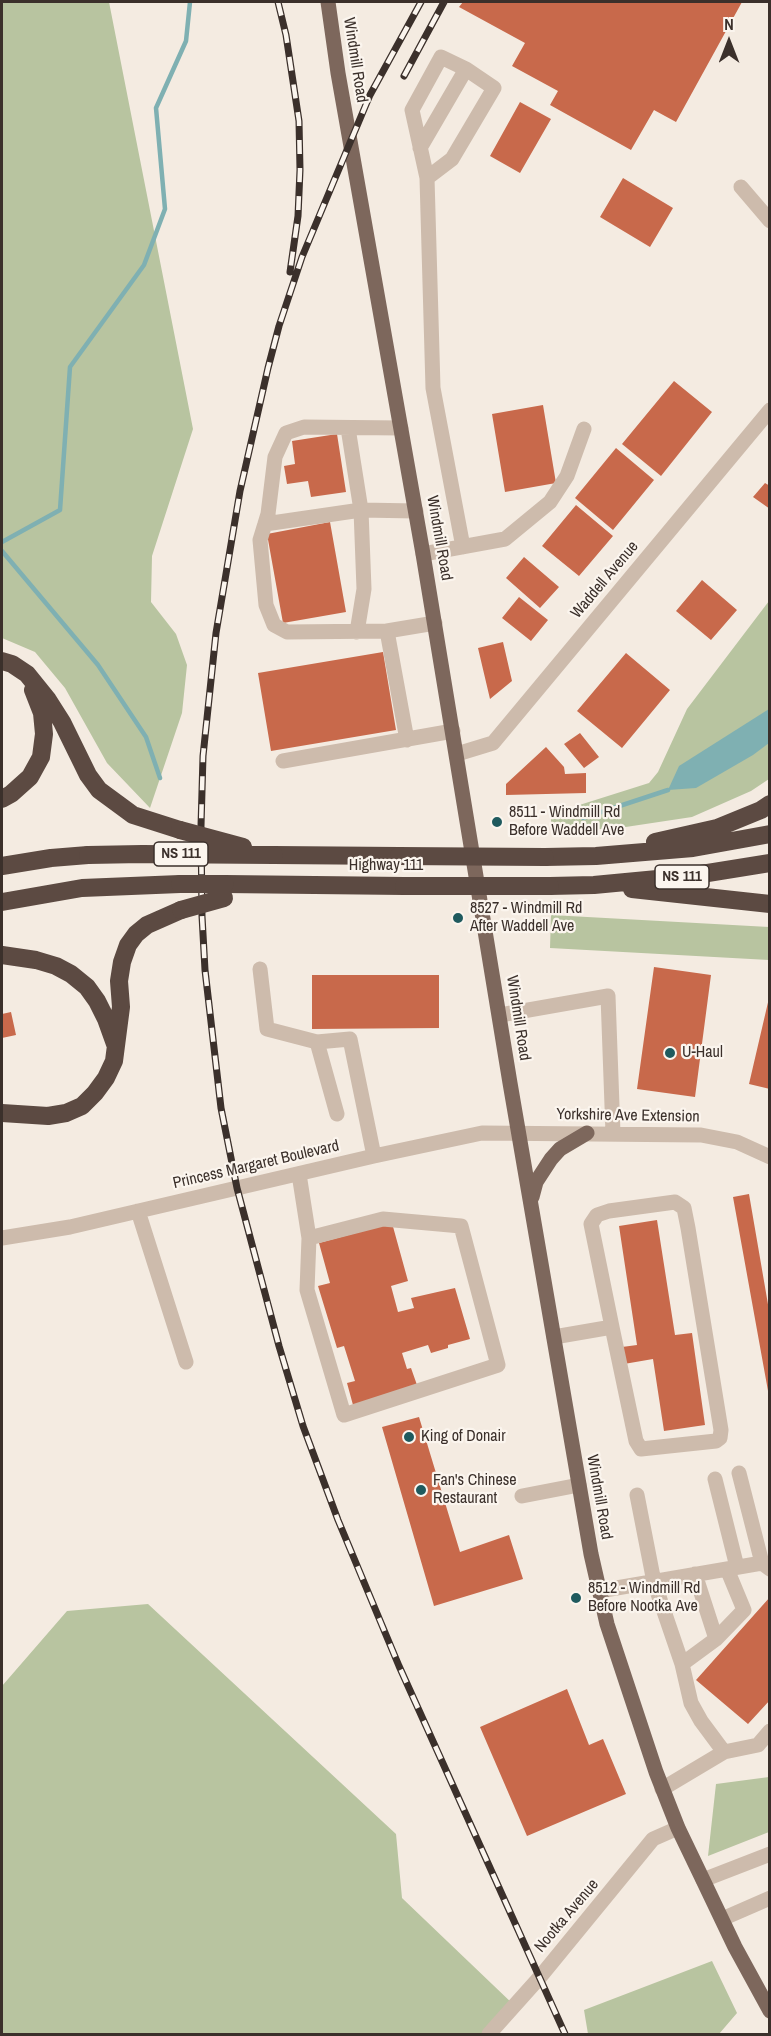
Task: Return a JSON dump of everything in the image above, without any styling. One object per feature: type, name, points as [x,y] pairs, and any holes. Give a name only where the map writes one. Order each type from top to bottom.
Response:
[{"type":"highway","points":[[2,661],[12,664],[27,674],[63,722],[79,759],[99,790],[133,815],[274,855]]},
{"type":"highway","points":[[2,800],[30,777],[40,757],[44,734],[42,713],[27,674]]},
{"type":"highway","points":[[596,856],[717,828],[770,804]]},
{"type":"highway","name":"Highway 111","points":[[2,866],[51,858],[142,854],[596,856],[693,848],[770,834]]},
{"type":"highway","name":"Highway 111","points":[[2,902],[82,888],[180,884],[225,891],[278,885],[594,885],[689,876],[770,863]]},
{"type":"highway","points":[[594,885],[770,904]]},
{"type":"highway","points":[[2,1113],[48,1116],[66,1113],[82,1106],[106,1078],[114,1061],[121,1007],[119,981],[128,945],[147,925],[225,891]]},
{"type":"highway","points":[[2,955],[36,960],[56,966],[87,987],[106,1019],[116,1049]]},
{"type":"main road","name":"Windmill Road","points":[[328,2],[338,73],[416,511],[519,1133],[599,1591],[628,1692],[678,1828],[770,2011]]},
{"type":"main road","points":[[531,1202],[536,1182],[551,1159],[560,1149],[587,1133]]},
{"type":"street","points":[[427,178],[452,159],[494,88],[466,69],[441,57],[412,110],[427,178],[433,388],[463,546]]},
{"type":"street","points":[[420,148],[466,69]]},
{"type":"street","points":[[741,187],[770,221]]},
{"type":"street","name":"Waddell Avenue","points":[[457,754],[493,744],[770,410]]},
{"type":"street","points":[[401,428],[304,427],[286,434],[275,457],[265,524],[260,540],[266,604],[274,625],[287,632],[387,631],[435,624]]},
{"type":"street","points":[[348,428],[361,510],[364,589],[357,632]]},
{"type":"street","points":[[423,554],[505,539],[550,502],[567,476],[584,429]]},
{"type":"street","points":[[265,524],[361,510],[416,511]]},
{"type":"street","points":[[387,631],[407,740]]},
{"type":"street","points":[[283,761],[453,731]]},
{"type":"street","points":[[260,969],[267,1029],[317,1042],[350,1039],[374,1156]]},
{"type":"street","points":[[500,1015],[608,996],[613,1133]]},
{"type":"street","points":[[317,1042],[337,1114]]},
{"type":"street","name":"Princess Margaret Boulevard","points":[[2,1238],[70,1227],[482,1133],[519,1133]]},
{"type":"street","name":"Yorkshire Ave Extension","points":[[519,1133],[701,1135],[737,1142],[770,1157]]},
{"type":"street","points":[[299,1173],[309,1238],[307,1290],[344,1415],[498,1365],[461,1226],[383,1219],[309,1238]]},
{"type":"street","points":[[675,1202],[684,1208],[688,1227],[721,1430],[720,1438],[716,1441],[641,1449],[636,1441],[612,1327],[591,1224],[597,1215],[609,1211],[675,1202]]},
{"type":"street","points":[[138,1211],[186,1362]]},
{"type":"street","points":[[554,1337],[612,1327]]},
{"type":"street","points":[[599,1591],[732,1568],[766,1566],[739,1473]]},
{"type":"street","points":[[682,1665],[716,1639],[744,1610],[732,1568],[715,1479]]},
{"type":"street","points":[[522,1496],[579,1485]]},
{"type":"street","points":[[637,1495],[654,1582],[682,1665],[690,1703],[724,1752]]},
{"type":"street","points":[[695,1574],[716,1639]]},
{"type":"street","points":[[663,1788],[724,1752],[764,1744],[770,1731]]},
{"type":"street","name":"Nootka Avenue","points":[[489,2034],[540,1977],[653,1839],[678,1828]]},
{"type":"street","points":[[703,1880],[770,1854]]},
{"type":"street","points":[[722,1919],[770,1898]]},
{"type":"green space","points":[[2,2],[109,2],[193,429],[152,556],[151,602],[176,634],[187,665],[182,713],[150,808],[107,763],[65,688],[35,652],[2,638]]},
{"type":"green space","points":[[769,601],[769,779],[751,791],[692,817],[619,828],[551,832],[551,814],[649,783],[658,772],[687,709]]},
{"type":"green space","points":[[551,915],[769,927],[769,960],[550,948]]},
{"type":"green space","points":[[148,1604],[396,1834],[402,1898],[515,2006],[489,2034],[2,2034],[2,1686],[67,1611]]},
{"type":"green space","points":[[769,1777],[769,1832],[708,1856],[716,1784]]},
{"type":"green space","points":[[712,1961],[737,2013],[719,2034],[588,2034],[584,2010]]},
{"type":"water","points":[[769,709],[769,743],[753,755],[696,788],[668,790],[679,766]]},
{"type":"building","points":[[463,2],[742,2],[676,122],[654,110],[631,150],[550,105],[558,91],[512,66],[525,43],[459,7]]},
{"type":"building","points":[[520,102],[551,119],[520,173],[490,156]]},
{"type":"building","points":[[623,178],[673,208],[650,247],[600,217]]},
{"type":"building","points":[[674,381],[712,412],[661,476],[622,444]]},
{"type":"building","points":[[543,405],[556,483],[505,492],[492,414]]},
{"type":"building","points":[[337,434],[346,492],[311,497],[308,481],[287,484],[284,466],[295,464],[292,441]]},
{"type":"building","points":[[616,448],[654,480],[613,530],[575,498]]},
{"type":"building","points":[[765,483],[770,486],[770,509],[753,497]]},
{"type":"building","points":[[576,505],[613,536],[579,576],[542,546]]},
{"type":"building","points":[[330,522],[346,612],[283,623],[267,534]]},
{"type":"building","points":[[524,557],[559,587],[540,608],[506,578]]},
{"type":"building","points":[[702,580],[737,610],[711,640],[676,611]]},
{"type":"building","points":[[519,597],[548,620],[531,641],[502,618]]},
{"type":"building","points":[[503,642],[512,681],[490,699],[478,648]]},
{"type":"building","points":[[383,652],[396,730],[271,751],[258,673]]},
{"type":"building","points":[[626,653],[670,690],[622,748],[577,711]]},
{"type":"building","points":[[580,733],[599,757],[584,768],[564,744]]},
{"type":"building","points":[[546,747],[564,767],[565,774],[586,773],[586,793],[506,795],[506,784]]},
{"type":"building","points":[[654,967],[711,975],[695,1097],[637,1089]]},
{"type":"building","points":[[312,975],[439,975],[439,1028],[312,1029]]},
{"type":"building","points":[[770,998],[770,1089],[749,1084]]},
{"type":"building","points":[[11,1012],[16,1035],[2,1038],[2,1014]]},
{"type":"building","points":[[749,1194],[770,1316],[770,1402],[733,1197]]},
{"type":"building","points":[[657,1220],[675,1335],[692,1333],[705,1425],[664,1431],[653,1359],[624,1364],[622,1347],[637,1345],[619,1226]]},
{"type":"building","points":[[392,1223],[408,1281],[391,1286],[398,1312],[414,1308],[411,1298],[455,1288],[470,1339],[431,1353],[428,1345],[402,1353],[407,1369],[411,1368],[417,1385],[353,1405],[347,1383],[355,1381],[344,1346],[337,1348],[318,1286],[330,1283],[319,1243]]},
{"type":"building","points":[[419,1417],[460,1552],[509,1535],[523,1579],[434,1606],[382,1427]]},
{"type":"building","points":[[770,1597],[770,1700],[748,1724],[696,1680]]},
{"type":"building","points":[[567,1689],[589,1745],[603,1739],[626,1794],[527,1836],[480,1727]]},
{"type":"waterway","points":[[2,542],[60,510],[70,367],[144,265],[165,209],[156,108],[186,41],[190,2]]},
{"type":"waterway","points":[[2,551],[98,665],[146,737],[160,778]]},
{"type":"waterway","points":[[583,818],[668,790]]},
{"type":"railway","points":[[278,2],[286,35],[299,121],[298,216],[290,272]]},
{"type":"railway","points":[[421,2],[370,95],[302,257],[279,326],[240,491],[216,633],[203,756],[201,826],[205,970],[221,1108],[237,1188],[303,1426],[338,1520],[399,1666],[565,2034]]},
{"type":"railway","points":[[404,76],[444,2]]},
{"type":"place","name":"8511 - Windmill Rd Before Waddell Ave","points":[[497,822]]},
{"type":"place","name":"8527 - Windmill Rd After Waddell Ave","points":[[458,918]]},
{"type":"place","name":"U-Haul","points":[[670,1053]]},
{"type":"place","name":"King of Donair","points":[[409,1437]]},
{"type":"place","name":"Fan's Chinese Restaurant","points":[[421,1490]]},
{"type":"place","name":"8512 - Windmill Rd Before Nootka Ave","points":[[576,1598]]}]
